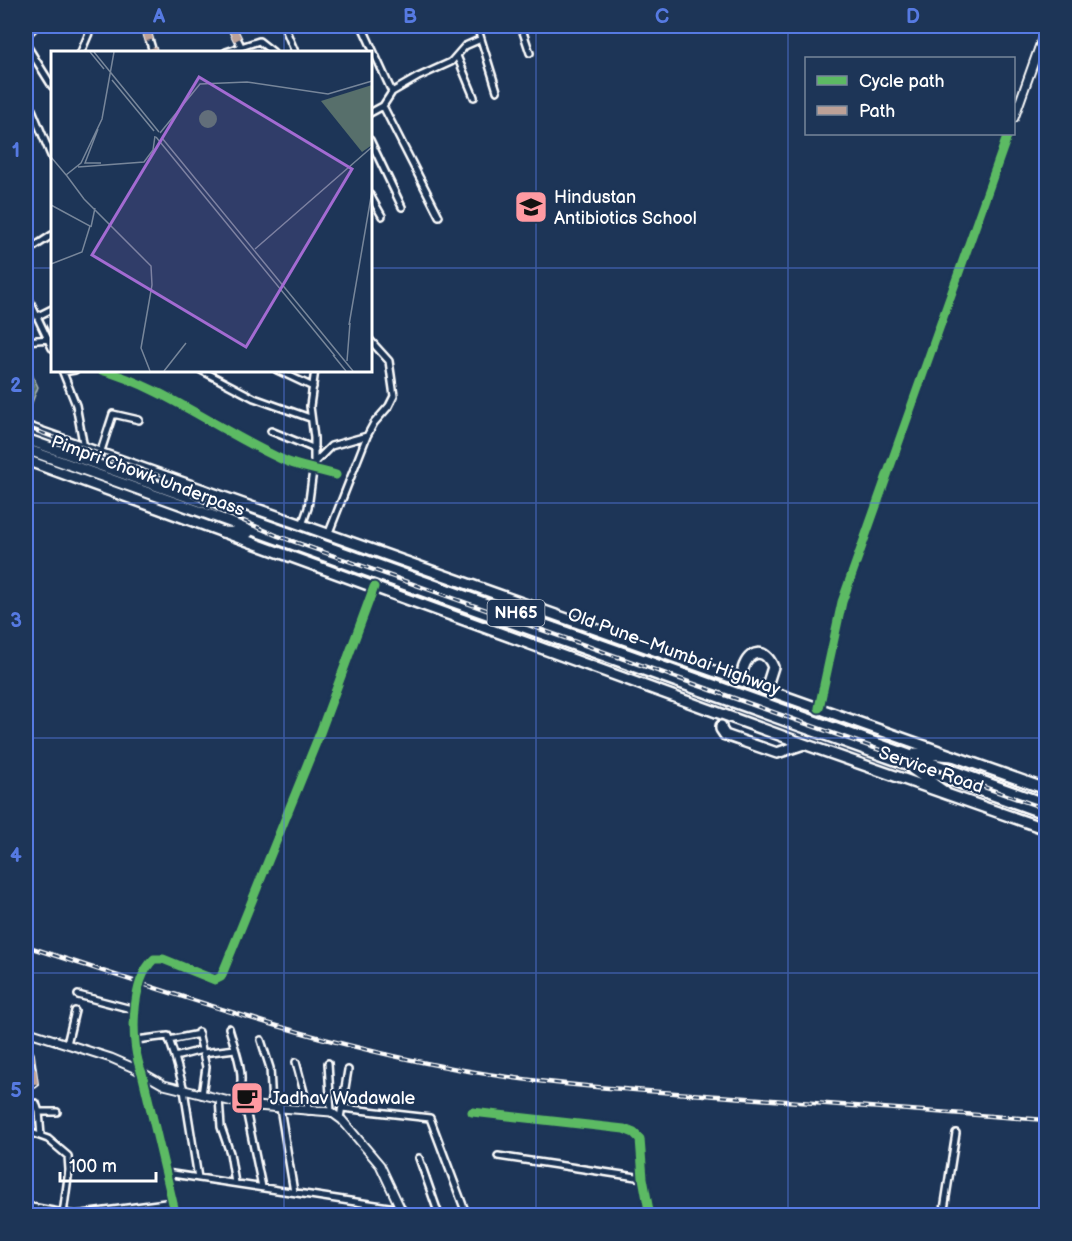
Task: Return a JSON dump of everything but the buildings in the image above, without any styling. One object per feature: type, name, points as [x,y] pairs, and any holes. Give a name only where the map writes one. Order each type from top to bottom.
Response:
[{"type":"main road","points":[[26,427],[1047,789]]},
{"type":"main road","name":"Pimpri Chowk Underpass","points":[[26,439],[245,517]]},
{"type":"main road","name":"Pimpri Chowk Underpass","points":[[26,449],[259,534]]},
{"type":"main road","name":"Service Road","points":[[26,460],[804,744],[1047,829]]},
{"type":"main road","points":[[203,490],[245,517]]},
{"type":"main road","name":"Old Pune–Mumbai Highway","points":[[245,517],[786,709],[904,757]]},
{"type":"main road","points":[[222,532],[259,534]]},
{"type":"main road","name":"Old Pune–Mumbai Highway","points":[[259,534],[781,719],[904,757]]},
{"type":"main road","points":[[743,669],[748,658],[753,654],[758,653],[767,657],[773,667],[766,689]]},
{"type":"main road","points":[[721,726],[725,735],[777,753],[804,744]]},
{"type":"main road","points":[[904,757],[953,756]]},
{"type":"main road","points":[[904,757],[945,792]]},
{"type":"main road","name":"NH65","points":[[904,757],[1047,804]]},
{"type":"main road","name":"NH65","points":[[904,757],[1047,814]]},
{"type":"street","points":[[26,35],[35,26]]},
{"type":"street","points":[[81,51],[92,26]]},
{"type":"street","points":[[145,26],[153,51]]},
{"type":"street","points":[[231,26],[241,46]]},
{"type":"street","points":[[284,26],[295,51]]},
{"type":"street","points":[[362,26],[392,93]]},
{"type":"street","points":[[477,26],[497,91]]},
{"type":"street","points":[[521,26],[530,53]]},
{"type":"street","points":[[1015,116],[1042,53],[1046,32]]},
{"type":"street","points":[[372,111],[384,106],[392,93],[418,77],[451,62],[465,46],[481,39]]},
{"type":"street","points":[[228,51],[259,41],[272,51]]},
{"type":"street","points":[[26,44],[51,84]]},
{"type":"street","points":[[1042,53],[1047,62]]},
{"type":"street","points":[[457,56],[474,97]]},
{"type":"street","points":[[46,74],[51,71]]},
{"type":"street","points":[[26,95],[51,156]]},
{"type":"street","points":[[384,106],[439,216]]},
{"type":"street","points":[[819,708],[842,602],[1008,135]]},
{"type":"street","points":[[372,144],[402,207]]},
{"type":"street","points":[[372,198],[382,216]]},
{"type":"street","points":[[26,252],[51,237]]},
{"type":"street","points":[[26,293],[51,346]]},
{"type":"street","points":[[38,316],[51,310]]},
{"type":"street","points":[[26,341],[48,339]]},
{"type":"street","points":[[328,534],[367,436],[394,396],[389,361],[372,342]]},
{"type":"street","points":[[62,372],[76,405],[84,448]]},
{"type":"street","points":[[108,372],[152,390],[279,459],[314,465],[336,474]]},
{"type":"street","points":[[205,372],[254,398],[310,418]]},
{"type":"street","points":[[281,372],[313,387]]},
{"type":"street","points":[[302,525],[309,501],[314,465],[315,449],[310,418],[315,372]]},
{"type":"street","points":[[100,454],[113,414],[139,420]]},
{"type":"street","points":[[272,431],[315,449]]},
{"type":"street","points":[[314,465],[331,447],[367,436]]},
{"type":"street","points":[[144,971],[154,958],[163,958],[215,980],[221,977],[316,743],[374,587]]},
{"type":"street","points":[[78,994],[135,1010]]},
{"type":"street","points":[[135,1001],[135,1053],[142,1073],[176,1215]]},
{"type":"street","points":[[68,1044],[75,1011]]},
{"type":"street","points":[[229,1028],[241,1068],[242,1086],[236,1103]]},
{"type":"street","points":[[26,1031],[111,1058],[164,1085],[245,1105],[330,1112],[340,1118],[381,1165],[403,1212]]},
{"type":"street","points":[[169,1040],[198,1033],[206,1067],[202,1095]]},
{"type":"street","points":[[136,1040],[168,1036],[184,1090],[198,1178]]},
{"type":"street","points":[[261,1040],[270,1068],[294,1192]]},
{"type":"street","points":[[26,1048],[30,1055],[34,1084]]},
{"type":"street","points":[[175,1057],[202,1051],[235,1049]]},
{"type":"street","points":[[296,1062],[309,1111]]},
{"type":"street","points":[[328,1063],[330,1112]]},
{"type":"street","points":[[340,1118],[348,1070]]},
{"type":"street","points":[[219,1098],[221,1127],[230,1152],[235,1183]]},
{"type":"street","points":[[36,1103],[41,1136]]},
{"type":"street","points":[[245,1105],[262,1188]]},
{"type":"street","points":[[342,1108],[430,1118],[467,1215]]},
{"type":"street","points":[[39,1112],[57,1112]]},
{"type":"street","points":[[472,1112],[630,1131],[640,1139],[643,1178],[651,1215]]},
{"type":"street","points":[[26,1131],[48,1138],[68,1156],[69,1170],[63,1214]]},
{"type":"street","points":[[943,1215],[956,1133]]},
{"type":"street","points":[[498,1156],[643,1178]]},
{"type":"street","points":[[419,1158],[439,1215],[437,1215]]},
{"type":"street","points":[[166,1173],[294,1192],[403,1212]]},
{"type":"street","points":[[26,1206],[75,1215],[105,1214],[173,1202]]},
{"type":"green space","points":[[26,361],[38,387],[28,413],[26,412]]},
{"type":"tunnel","points":[[721,726],[743,669]]},
{"type":"tunnel","points":[[135,1001],[144,971]]},
{"type":"railway","points":[[26,427],[156,475],[223,512],[278,536],[1046,809]]},
{"type":"railway","points":[[26,946],[188,999],[297,1031],[351,1046],[463,1070],[526,1080],[590,1086],[1046,1120]]},
{"type":"marked path","points":[[145,26],[153,51]]},
{"type":"marked path","points":[[231,26],[241,46]]},
{"type":"marked path","points":[[26,1048],[30,1055],[34,1084]]},
{"type":"cycle path","points":[[819,708],[842,602],[1008,135]]},
{"type":"cycle path","points":[[107,372],[147,387],[286,461],[336,475]]},
{"type":"cycle path","points":[[176,1216],[135,1047],[134,1014],[140,982],[154,959],[163,959],[215,980],[221,977],[320,733],[374,587]]},
{"type":"cycle path","points":[[472,1112],[624,1129],[634,1133],[640,1139],[643,1178],[650,1216]]},
{"type":"place","name":"Hindustan Antibiotics School","points":[[531,207]]},
{"type":"place","name":"Jadhav Wadawale","points":[[247,1098]]}]
